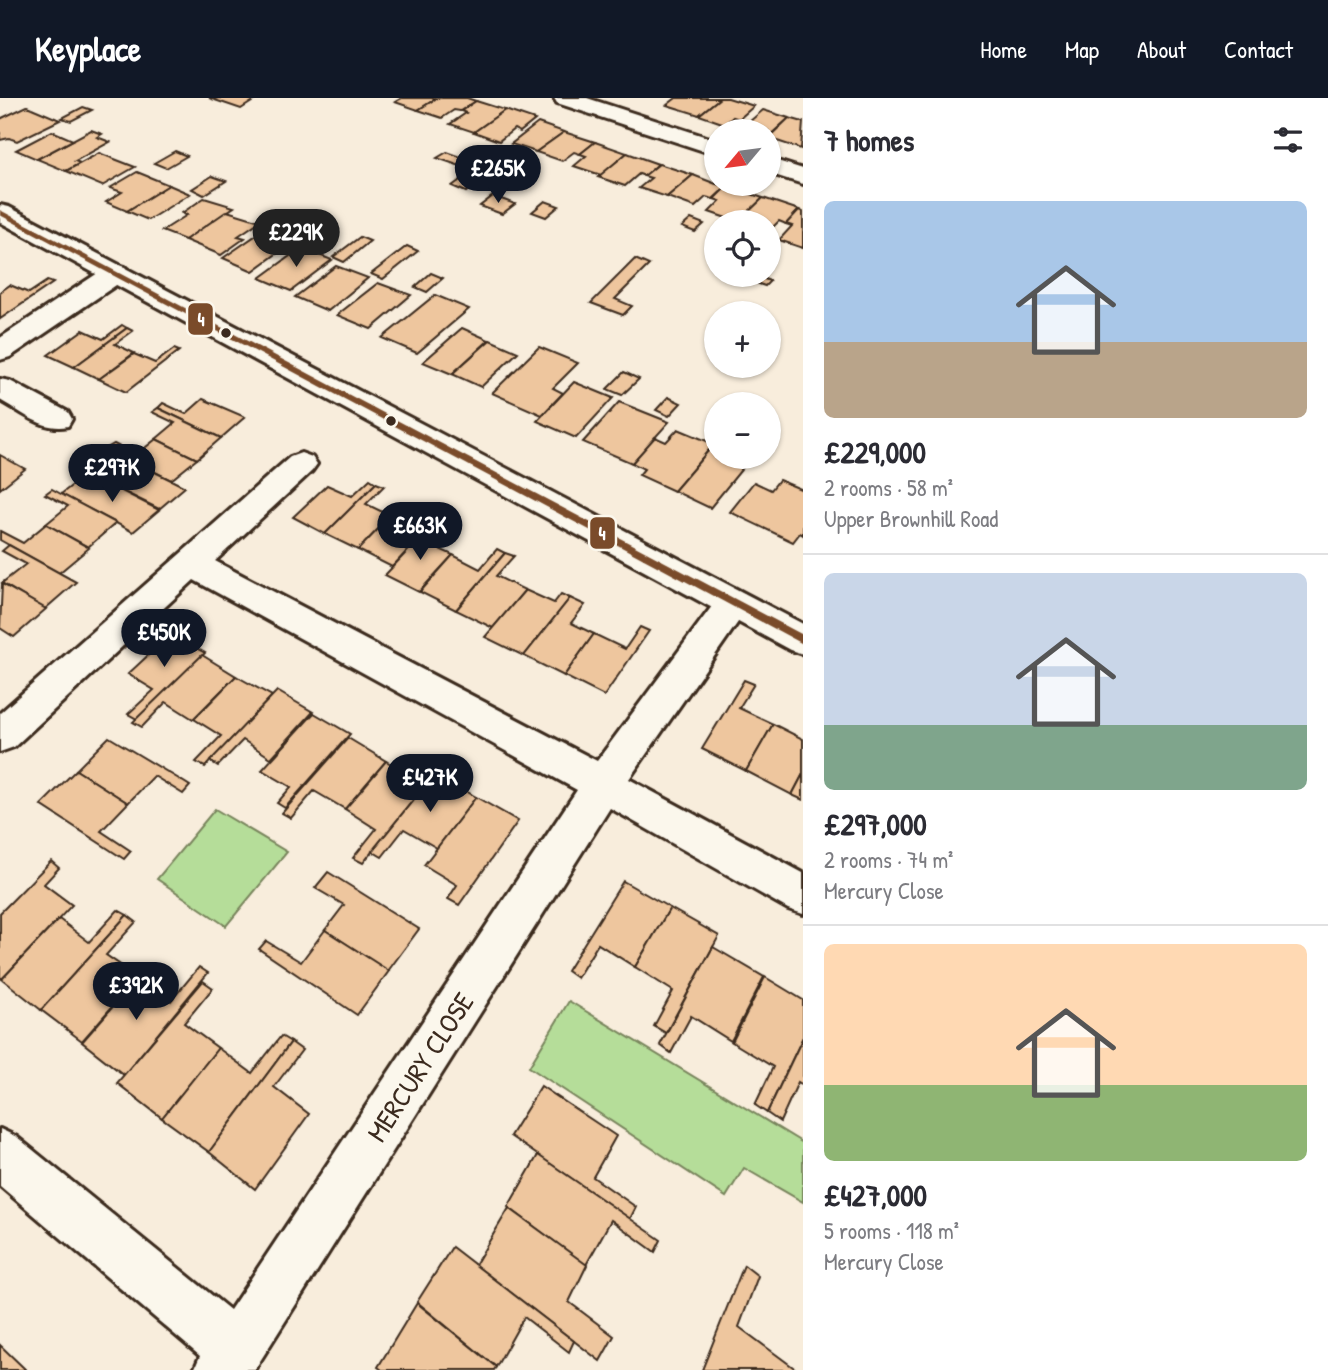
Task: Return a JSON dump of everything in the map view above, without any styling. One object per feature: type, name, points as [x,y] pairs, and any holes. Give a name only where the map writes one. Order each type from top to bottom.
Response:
[{"type":"street","points":[[565,98],[704,144]]},
{"type":"street","points":[[781,169],[803,177]]},
{"type":"street","points":[[0,212],[803,640]]},
{"type":"street","points":[[0,351],[116,273]]},
{"type":"street","points":[[0,388],[57,419]]},
{"type":"street","points":[[0,736],[301,464]]},
{"type":"street","points":[[191,563],[603,784],[803,895]]},
{"type":"street","name":"MERCURY CLOSE","points":[[0,1154],[229,1360],[603,784],[733,603]]},
{"type":"green space","points":[[215,809],[287,852],[226,926],[157,879]]},
{"type":"green space","points":[[569,1001],[803,1143],[803,1202],[744,1168],[726,1197],[529,1067]]},
{"type":"building","points":[[209,98],[258,98],[241,109]]},
{"type":"building","points":[[402,98],[437,98],[418,110],[395,102]]},
{"type":"building","points":[[437,98],[467,98],[476,101],[442,118],[418,110]]},
{"type":"building","points":[[676,98],[720,98],[699,115],[667,105]]},
{"type":"building","points":[[720,98],[754,106],[739,119],[711,119],[699,115]]},
{"type":"building","points":[[476,101],[505,110],[474,132],[450,124],[466,113],[461,111]]},
{"type":"building","points":[[27,106],[60,120],[17,141],[9,138],[0,140],[0,119]]},
{"type":"building","points":[[83,107],[92,110],[71,121],[62,118]]},
{"type":"building","points":[[505,110],[535,120],[520,132],[514,129],[499,141],[474,132]]},
{"type":"building","points":[[763,110],[789,118],[781,125],[781,119],[752,119]]},
{"type":"building","points":[[789,118],[803,122],[801,149],[781,142],[781,126]]},
{"type":"building","points":[[538,123],[564,132],[536,152],[511,144]]},
{"type":"building","points":[[91,130],[102,134],[97,137],[110,142],[75,161],[80,163],[66,171],[37,159]]},
{"type":"building","points":[[52,131],[73,140],[37,159],[16,150]]},
{"type":"building","points":[[564,132],[595,142],[580,154],[574,152],[562,161],[536,152]]},
{"type":"building","points":[[595,142],[627,153],[601,175],[574,166],[586,156],[580,154]]},
{"type":"building","points":[[175,151],[187,156],[166,168],[154,163]]},
{"type":"building","points":[[447,152],[479,159],[466,168],[437,158]]},
{"type":"building","points":[[99,153],[135,167],[102,186],[66,171]]},
{"type":"building","points":[[627,153],[658,164],[645,176],[639,174],[625,186],[598,177]]},
{"type":"building","points":[[481,159],[495,163],[481,174],[467,169]]},
{"type":"building","points":[[659,164],[693,175],[667,197],[639,188],[651,178],[644,176]]},
{"type":"building","points":[[137,172],[169,185],[127,211],[106,202],[122,192],[110,188]]},
{"type":"building","points":[[470,173],[484,178],[466,192],[452,186]]},
{"type":"building","points":[[693,175],[704,179],[704,196],[716,196],[713,199],[706,197],[695,207],[667,197]]},
{"type":"building","points":[[212,176],[226,181],[204,195],[192,189]]},
{"type":"building","points":[[169,185],[190,194],[148,220],[127,211]]},
{"type":"building","points":[[493,196],[515,204],[502,214],[480,206]]},
{"type":"building","points":[[717,196],[763,198],[750,210],[711,210],[720,201],[714,199]]},
{"type":"building","points":[[204,198],[234,207],[185,240],[162,231],[187,215],[182,213]]},
{"type":"building","points":[[763,198],[799,210],[786,224],[781,222],[781,210],[750,210]]},
{"type":"building","points":[[545,201],[559,206],[546,217],[532,212]]},
{"type":"building","points":[[799,210],[803,212],[803,248],[781,241],[792,226],[786,224]]},
{"type":"building","points":[[227,211],[260,221],[238,236],[245,238],[221,255],[185,240]]},
{"type":"building","points":[[691,219],[704,224],[695,232],[682,227]]},
{"type":"building","points":[[265,229],[294,241],[253,271],[223,258]]},
{"type":"building","points":[[360,237],[370,241],[344,262],[333,257]]},
{"type":"building","points":[[407,246],[418,251],[383,279],[371,274]]},
{"type":"building","points":[[301,248],[332,260],[291,291],[260,278]]},
{"type":"building","points":[[635,259],[649,265],[615,299],[632,306],[623,315],[591,303]]},
{"type":"building","points":[[336,266],[368,278],[328,311],[295,297]]},
{"type":"building","points":[[431,273],[443,278],[427,292],[415,287]]},
{"type":"building","points":[[47,281],[53,283],[0,319],[0,292],[10,285],[29,293]]},
{"type":"building","points":[[378,283],[411,295],[371,329],[337,315]]},
{"type":"building","points":[[435,295],[469,309],[417,353],[382,338]]},
{"type":"building","points":[[122,325],[127,328],[74,367],[48,355],[83,330],[103,339]]},
{"type":"building","points":[[127,328],[133,331],[115,344],[134,353],[99,379],[74,367]]},
{"type":"building","points":[[462,328],[489,340],[452,374],[423,362]]},
{"type":"building","points":[[490,340],[518,352],[481,387],[452,374]]},
{"type":"building","points":[[539,347],[578,363],[553,388],[563,393],[542,415],[492,393]]},
{"type":"building","points":[[174,349],[179,351],[126,392],[99,379],[134,354],[155,363]]},
{"type":"building","points":[[624,372],[639,379],[622,395],[607,389]]},
{"type":"building","points":[[574,382],[613,398],[576,438],[537,421]]},
{"type":"building","points":[[668,397],[681,403],[669,416],[656,410]]},
{"type":"building","points":[[203,399],[245,417],[221,438],[158,408],[163,403],[186,414]]},
{"type":"building","points":[[619,402],[669,422],[632,463],[583,442]]},
{"type":"building","points":[[158,408],[221,438],[197,459],[156,439],[175,423],[152,412]]},
{"type":"building","points":[[678,429],[704,440],[704,456],[674,491],[639,475],[644,469],[632,463],[655,437],[666,442]]},
{"type":"building","points":[[156,439],[197,459],[171,480],[107,448],[114,444],[136,455]]},
{"type":"building","points":[[0,455],[25,469],[0,489]]},
{"type":"building","points":[[120,455],[185,487],[159,509],[116,488],[136,471],[114,460]]},
{"type":"building","points":[[704,456],[704,469],[742,469],[710,508],[674,491]]},
{"type":"building","points":[[370,479],[376,483],[325,534],[293,517],[327,485],[352,496]]},
{"type":"building","points":[[79,480],[94,489],[104,482],[159,510],[133,532],[61,494]]},
{"type":"building","points":[[779,480],[803,490],[803,535],[800,533],[793,542],[730,512],[754,482],[771,490]]},
{"type":"building","points":[[376,483],[384,486],[366,504],[391,516],[358,550],[325,534]]},
{"type":"building","points":[[52,489],[116,523],[88,547],[46,524],[68,506],[45,494]]},
{"type":"building","points":[[435,509],[443,513],[392,567],[358,550],[391,516],[417,528]]},
{"type":"building","points":[[436,521],[443,524],[426,543],[453,555],[419,592],[385,575]]},
{"type":"building","points":[[46,524],[89,548],[59,573],[0,540],[0,531],[23,543]]},
{"type":"building","points":[[9,545],[76,582],[45,609],[2,583],[26,564],[2,551]]},
{"type":"building","points":[[497,549],[505,553],[456,610],[420,592],[453,555],[480,569]]},
{"type":"building","points":[[505,553],[514,556],[496,576],[525,590],[493,628],[456,610]]},
{"type":"building","points":[[2,584],[46,609],[14,637],[0,628]]},
{"type":"building","points":[[525,590],[554,603],[561,594],[570,598],[524,656],[485,637]]},
{"type":"building","points":[[570,598],[585,605],[571,623],[594,634],[564,676],[524,656]]},
{"type":"building","points":[[640,627],[649,631],[604,696],[564,676],[594,634],[625,649]]},
{"type":"building","points":[[171,634],[205,653],[137,719],[128,714],[154,690],[128,674]]},
{"type":"building","points":[[202,655],[236,676],[193,719],[166,702],[142,727],[133,722]]},
{"type":"building","points":[[236,676],[272,696],[205,767],[196,762],[221,736],[194,719]]},
{"type":"building","points":[[744,680],[754,684],[739,708],[773,724],[746,771],[702,749]]},
{"type":"building","points":[[277,691],[313,712],[271,758],[243,740],[218,766],[210,761]]},
{"type":"building","points":[[314,713],[350,734],[285,808],[277,803],[291,787],[262,770]]},
{"type":"building","points":[[773,724],[803,739],[803,774],[792,795],[746,771]]},
{"type":"building","points":[[109,737],[190,786],[183,794],[154,776],[128,803],[76,770]]},
{"type":"building","points":[[348,738],[386,761],[345,809],[314,791],[291,818],[282,813]]},
{"type":"building","points":[[386,761],[426,784],[363,863],[353,858],[376,829],[345,809]]},
{"type":"building","points":[[76,770],[128,803],[101,831],[131,851],[124,859],[41,805]]},
{"type":"building","points":[[435,773],[476,797],[437,848],[404,829],[382,857],[372,851]]},
{"type":"building","points":[[803,774],[803,800],[792,795]]},
{"type":"building","points":[[476,797],[518,821],[459,905],[448,899],[457,885],[424,865]]},
{"type":"building","points":[[51,861],[59,868],[44,884],[72,905],[2,979],[0,913]]},
{"type":"building","points":[[328,872],[419,929],[388,971],[325,930],[344,905],[315,888]]},
{"type":"building","points":[[623,881],[670,908],[635,967],[598,944],[577,978],[567,971]]},
{"type":"building","points":[[670,908],[719,936],[666,1033],[654,1026],[673,991],[635,967]]},
{"type":"building","points":[[118,910],[127,915],[41,1010],[2,979],[59,919],[89,942]]},
{"type":"building","points":[[127,915],[136,922],[106,955],[138,977],[82,1041],[41,1010]]},
{"type":"building","points":[[325,930],[389,971],[357,1015],[259,949],[266,941],[301,962]]},
{"type":"building","points":[[713,947],[764,977],[731,1041],[691,1016],[671,1053],[660,1045]]},
{"type":"building","points":[[199,967],[208,973],[124,1075],[82,1042],[138,978],[171,1001]]},
{"type":"building","points":[[765,977],[803,1000],[803,1037],[767,1113],[755,1105],[773,1067],[732,1042]]},
{"type":"building","points":[[203,981],[213,988],[184,1023],[218,1048],[162,1118],[117,1083]]},
{"type":"building","points":[[281,1036],[291,1042],[209,1152],[162,1118],[218,1048],[252,1073]]},
{"type":"building","points":[[803,1037],[803,1085],[798,1082],[780,1122],[767,1113]]},
{"type":"building","points":[[291,1042],[302,1050],[274,1087],[309,1114],[255,1189],[209,1152]]},
{"type":"building","points":[[541,1086],[616,1136],[593,1177],[636,1207],[630,1219],[510,1136]]},
{"type":"building","points":[[538,1155],[661,1240],[655,1252],[611,1220],[586,1265],[508,1207]]},
{"type":"building","points":[[509,1208],[587,1265],[569,1302],[614,1336],[600,1361],[475,1265]]},
{"type":"building","points":[[452,1247],[574,1341],[569,1352],[524,1317],[496,1367],[417,1302]]},
{"type":"building","points":[[744,1265],[758,1276],[739,1327],[797,1370],[702,1370]]},
{"type":"building","points":[[417,1303],[496,1367],[494,1370],[382,1370],[378,1367]]},
{"type":"building","points":[[0,1345],[26,1370],[0,1370]]},
{"type":"transit line","name":"4","points":[[0,212],[803,640]]}]
